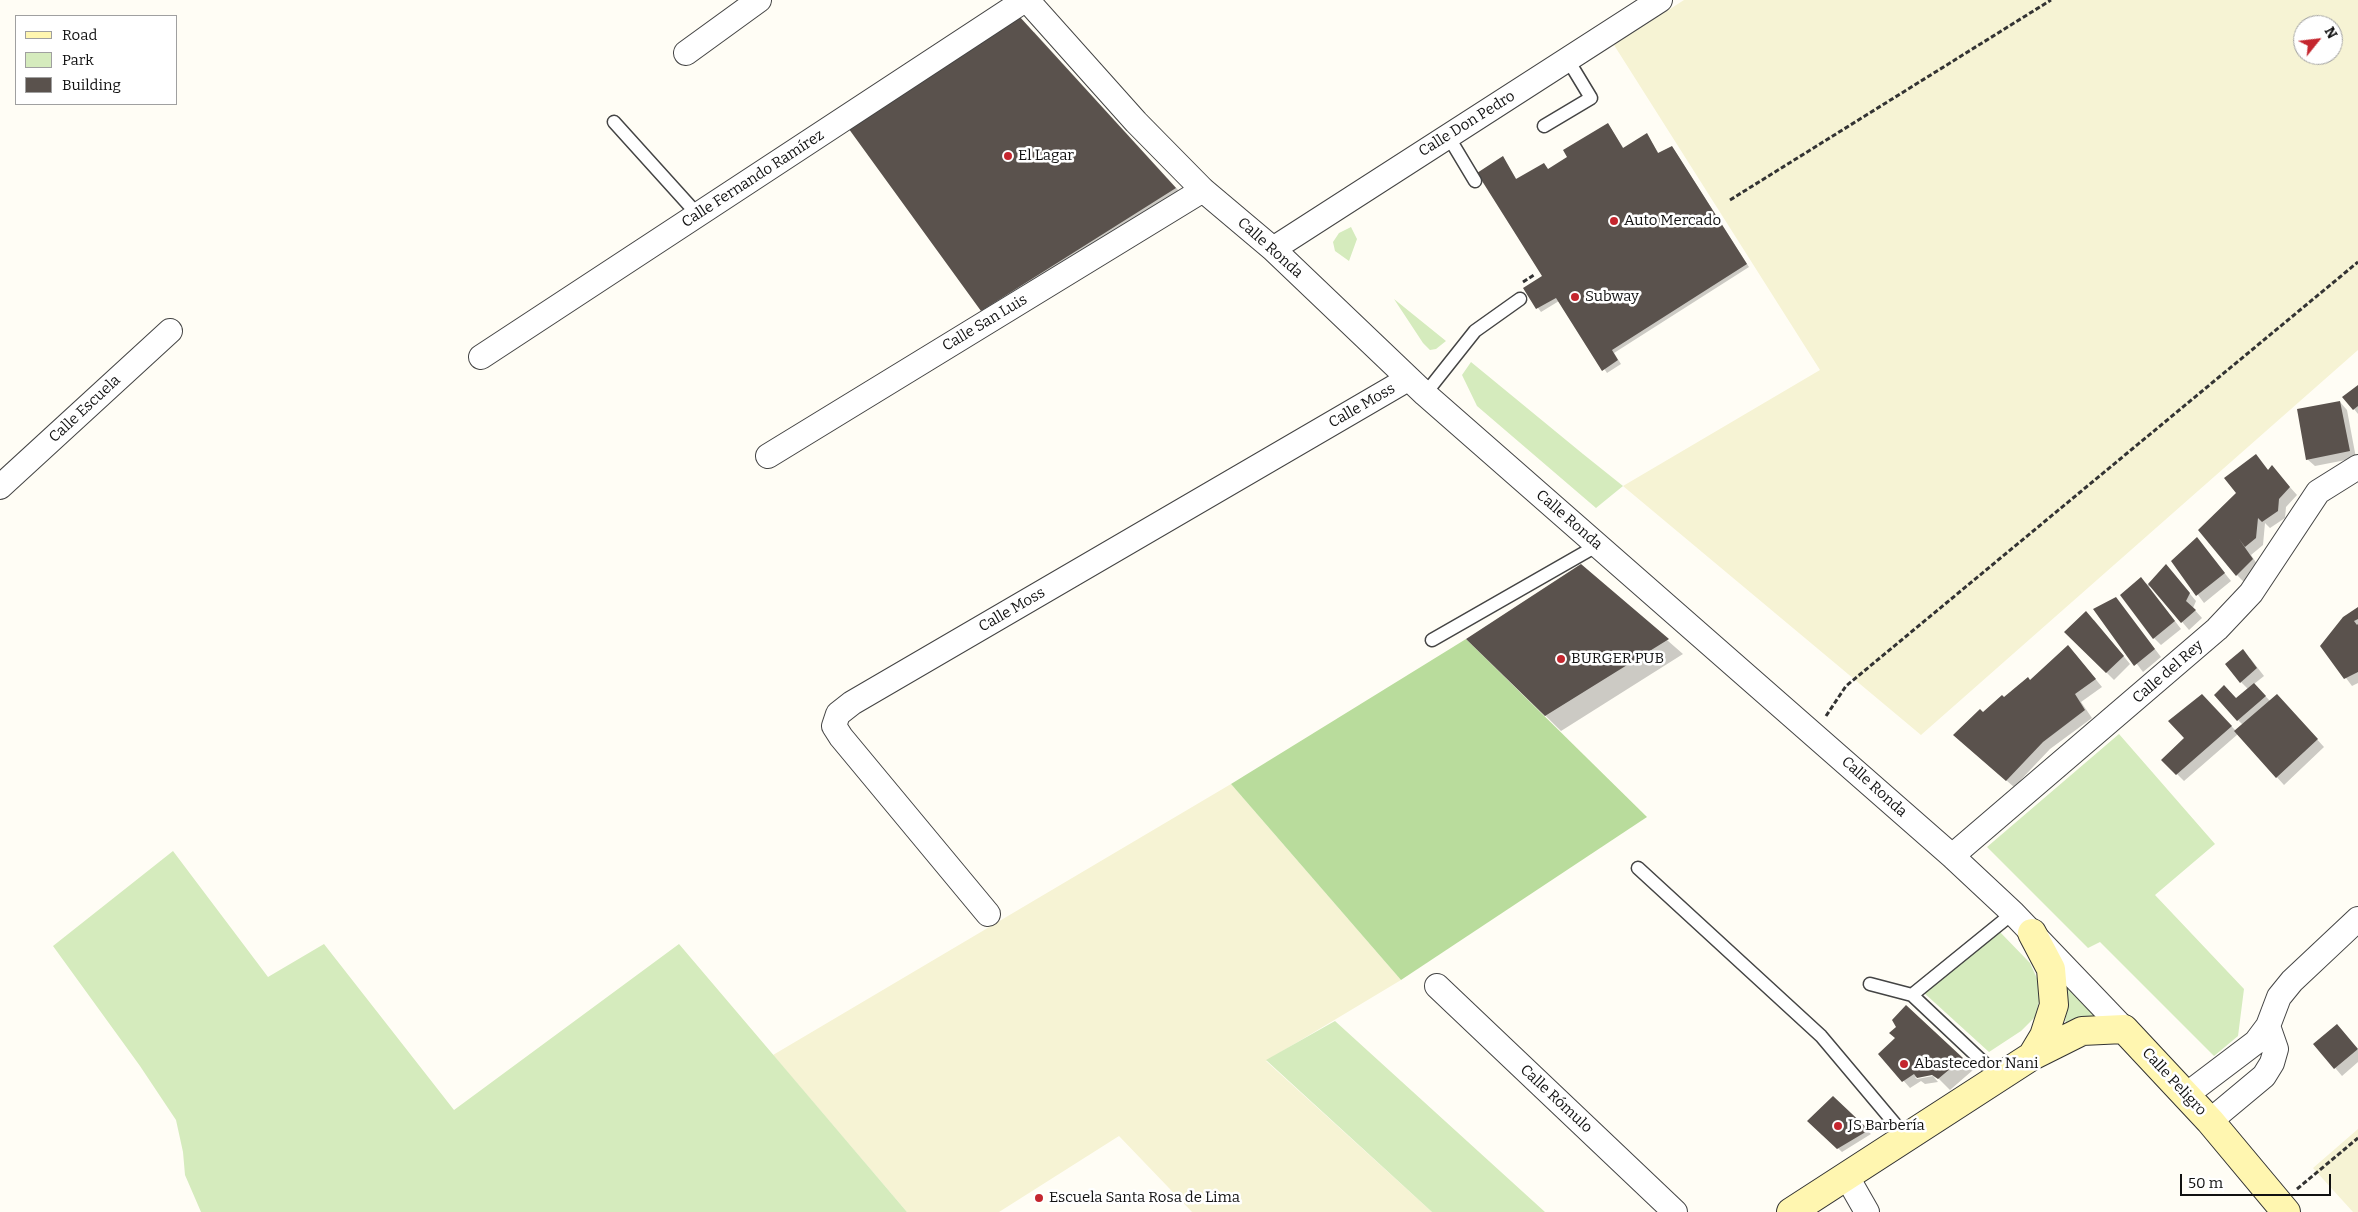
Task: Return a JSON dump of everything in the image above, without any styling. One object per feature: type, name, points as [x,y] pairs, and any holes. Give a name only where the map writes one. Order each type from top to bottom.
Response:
[{"type":"main road","points":[[2032,933],[2051,970],[2054,1005],[2044,1036],[2032,1056]]},
{"type":"main road","points":[[1791,1212],[2032,1056],[2082,1031],[2124,1028]]},
{"type":"main road","name":"Calle Peligro","points":[[2124,1028],[2210,1121],[2283,1208]]},
{"type":"street","points":[[686,53],[759,0]]},
{"type":"street","name":"Calle Ronda","points":[[1026,0],[1136,122],[1203,190],[1273,249],[1416,387],[1815,734],[1952,856],[2013,913],[2124,1028]]},
{"type":"street","name":"Calle Fernando Ramírez","points":[[481,357],[1026,0]]},
{"type":"street","name":"Calle Don Pedro","points":[[1273,249],[1660,0]]},
{"type":"street","name":"Calle San Luis","points":[[768,456],[1203,190]]},
{"type":"street","name":"Calle Escuela","points":[[0,487],[170,331]]},
{"type":"street","name":"Calle Moss","points":[[988,914],[841,737],[834,726],[838,714],[852,704],[1416,387]]},
{"type":"street","name":"Calle del Rey","points":[[1952,856],[2217,629],[2251,593],[2318,492],[2358,466]]},
{"type":"street","points":[[2186,1095],[2256,1042],[2268,1026],[2279,997],[2292,981],[2318,954],[2358,919]]},
{"type":"street","name":"Calle Rómulo","points":[[1437,986],[1675,1212]]},
{"type":"street","points":[[2210,1121],[2264,1076],[2272,1063],[2276,1049],[2268,1026]]},
{"type":"street","points":[[1847,1176],[1867,1212]]},
{"type":"lane","points":[[1544,126],[1591,98],[1568,60]]},
{"type":"lane","points":[[614,122],[698,215]]},
{"type":"lane","points":[[1448,136],[1475,181]]},
{"type":"lane","points":[[1416,387],[1475,331],[1520,300]]},
{"type":"lane","points":[[1432,640],[1598,545]]},
{"type":"lane","points":[[1638,868],[1821,1036],[1906,1137]]},
{"type":"lane","points":[[1912,995],[2013,913]]},
{"type":"lane","points":[[1870,984],[1912,995],[1999,1077]]},
{"type":"path","points":[[1730,200],[2051,0]]},
{"type":"path","points":[[1815,734],[1846,686],[2358,262]]},
{"type":"path","points":[[2283,1208],[2358,1138]]},
{"type":"shaded area","points":[[1684,0],[2358,0],[2358,350],[1921,735],[1623,486],[1820,370],[1614,45]]},
{"type":"shaded area","points":[[1231,784],[1401,980],[1266,1061],[1432,1212],[1192,1212],[1119,1136],[999,1212],[907,1212],[773,1055]]},
{"type":"shaded area","points":[[2358,1129],[2358,1212],[2353,1212],[2313,1168]]},
{"type":"green space","points":[[1351,227],[1357,239],[1349,261],[1335,251],[1333,242],[1339,233]]},
{"type":"green space","points":[[1394,299],[1446,341],[1436,349],[1430,350],[1423,343]]},
{"type":"green space","points":[[1471,362],[1623,486],[1596,508],[1477,406],[1462,375]]},
{"type":"green space","points":[[1466,639],[1647,817],[1401,980],[1231,784]]},
{"type":"green space","points":[[2119,734],[2215,844],[2155,895],[2244,989],[2238,1036],[2214,1056],[2100,942],[2088,948],[1987,847]]},
{"type":"green space","points":[[173,851],[268,977],[324,944],[454,1110],[679,944],[907,1212],[201,1212],[185,1175],[183,1152],[176,1120],[140,1066],[53,946]]},
{"type":"green space","points":[[1998,930],[2030,963],[2040,985],[2040,998],[2035,1017],[2021,1031],[1989,1052],[1923,992]]},
{"type":"green space","points":[[2066,972],[2103,1010],[2073,1027],[2065,1021],[2068,1005]]},
{"type":"green space","points":[[1335,1021],[1545,1212],[1432,1212],[1266,1060]]},
{"type":"building","name":"El Lagar","points":[[1019,16],[1176,188],[981,311],[846,125]]},
{"type":"building","name":"Auto Mercado","points":[[1608,123],[1623,148],[1647,133],[1658,153],[1672,146],[1747,264],[1612,350],[1618,360],[1602,371],[1556,298],[1536,309],[1523,288],[1542,276],[1477,173],[1503,156],[1516,179],[1544,163],[1548,169],[1567,157],[1563,150]]},
{"type":"building","points":[[2358,385],[2358,406],[2353,410],[2342,397]]},
{"type":"building","points":[[2340,401],[2350,451],[2306,460],[2297,409]]},
{"type":"building","points":[[2256,454],[2268,470],[2272,465],[2290,487],[2279,499],[2278,511],[2262,522],[2258,518],[2256,538],[2245,547],[2239,539],[2253,559],[2236,576],[2198,530],[2236,493],[2224,478]]},
{"type":"building","points":[[2197,537],[2225,573],[2196,596],[2171,561]]},
{"type":"building","name":"BURGER PUB","points":[[1581,564],[1669,639],[1545,716],[1466,639]]},
{"type":"building","points":[[2166,564],[2190,593],[2186,601],[2196,610],[2181,623],[2148,584]]},
{"type":"building","points":[[2141,577],[2175,621],[2153,639],[2120,595]]},
{"type":"building","points":[[2116,597],[2155,649],[2134,666],[2093,609]]},
{"type":"building","points":[[2358,607],[2358,619],[2354,621],[2358,624],[2358,672],[2344,679],[2320,646],[2343,617]]},
{"type":"building","points":[[2086,611],[2124,656],[2106,673],[2064,632]]},
{"type":"building","points":[[2068,645],[2096,679],[2075,694],[2085,710],[2043,742],[2006,781],[1953,735],[1980,709],[1983,712],[2002,695],[2004,697],[2028,677],[2030,680]]},
{"type":"building","points":[[2243,649],[2257,668],[2240,683],[2225,664]]},
{"type":"building","points":[[2254,683],[2266,696],[2237,721],[2214,695],[2224,685],[2236,698]]},
{"type":"building","points":[[2202,694],[2232,726],[2176,775],[2161,760],[2184,738],[2168,721]]},
{"type":"building","points":[[2277,694],[2318,739],[2276,778],[2234,731]]},
{"type":"building","points":[[1906,1005],[1963,1058],[1938,1079],[1932,1075],[1917,1078],[1914,1074],[1902,1082],[1878,1054],[1895,1038],[1889,1033],[1896,1027],[1892,1020]]},
{"type":"building","points":[[2337,1024],[2358,1049],[2334,1069],[2313,1044]]},
{"type":"building","name":"JS Barbería","points":[[1833,1096],[1869,1130],[1837,1149],[1807,1121]]},
{"type":"place","name":"El Lagar","points":[[1008,156]]},
{"type":"place","name":"Auto Mercado","points":[[1614,221]]},
{"type":"place","name":"Subway","points":[[1575,297]]},
{"type":"place","name":"BURGER PUB","points":[[1561,659]]},
{"type":"place","name":"Abastecedor Nani","points":[[1904,1064]]},
{"type":"place","name":"JS Barbería","points":[[1838,1126]]},
{"type":"place","name":"Escuela Santa Rosa de Lima","points":[[1039,1198]]}]
